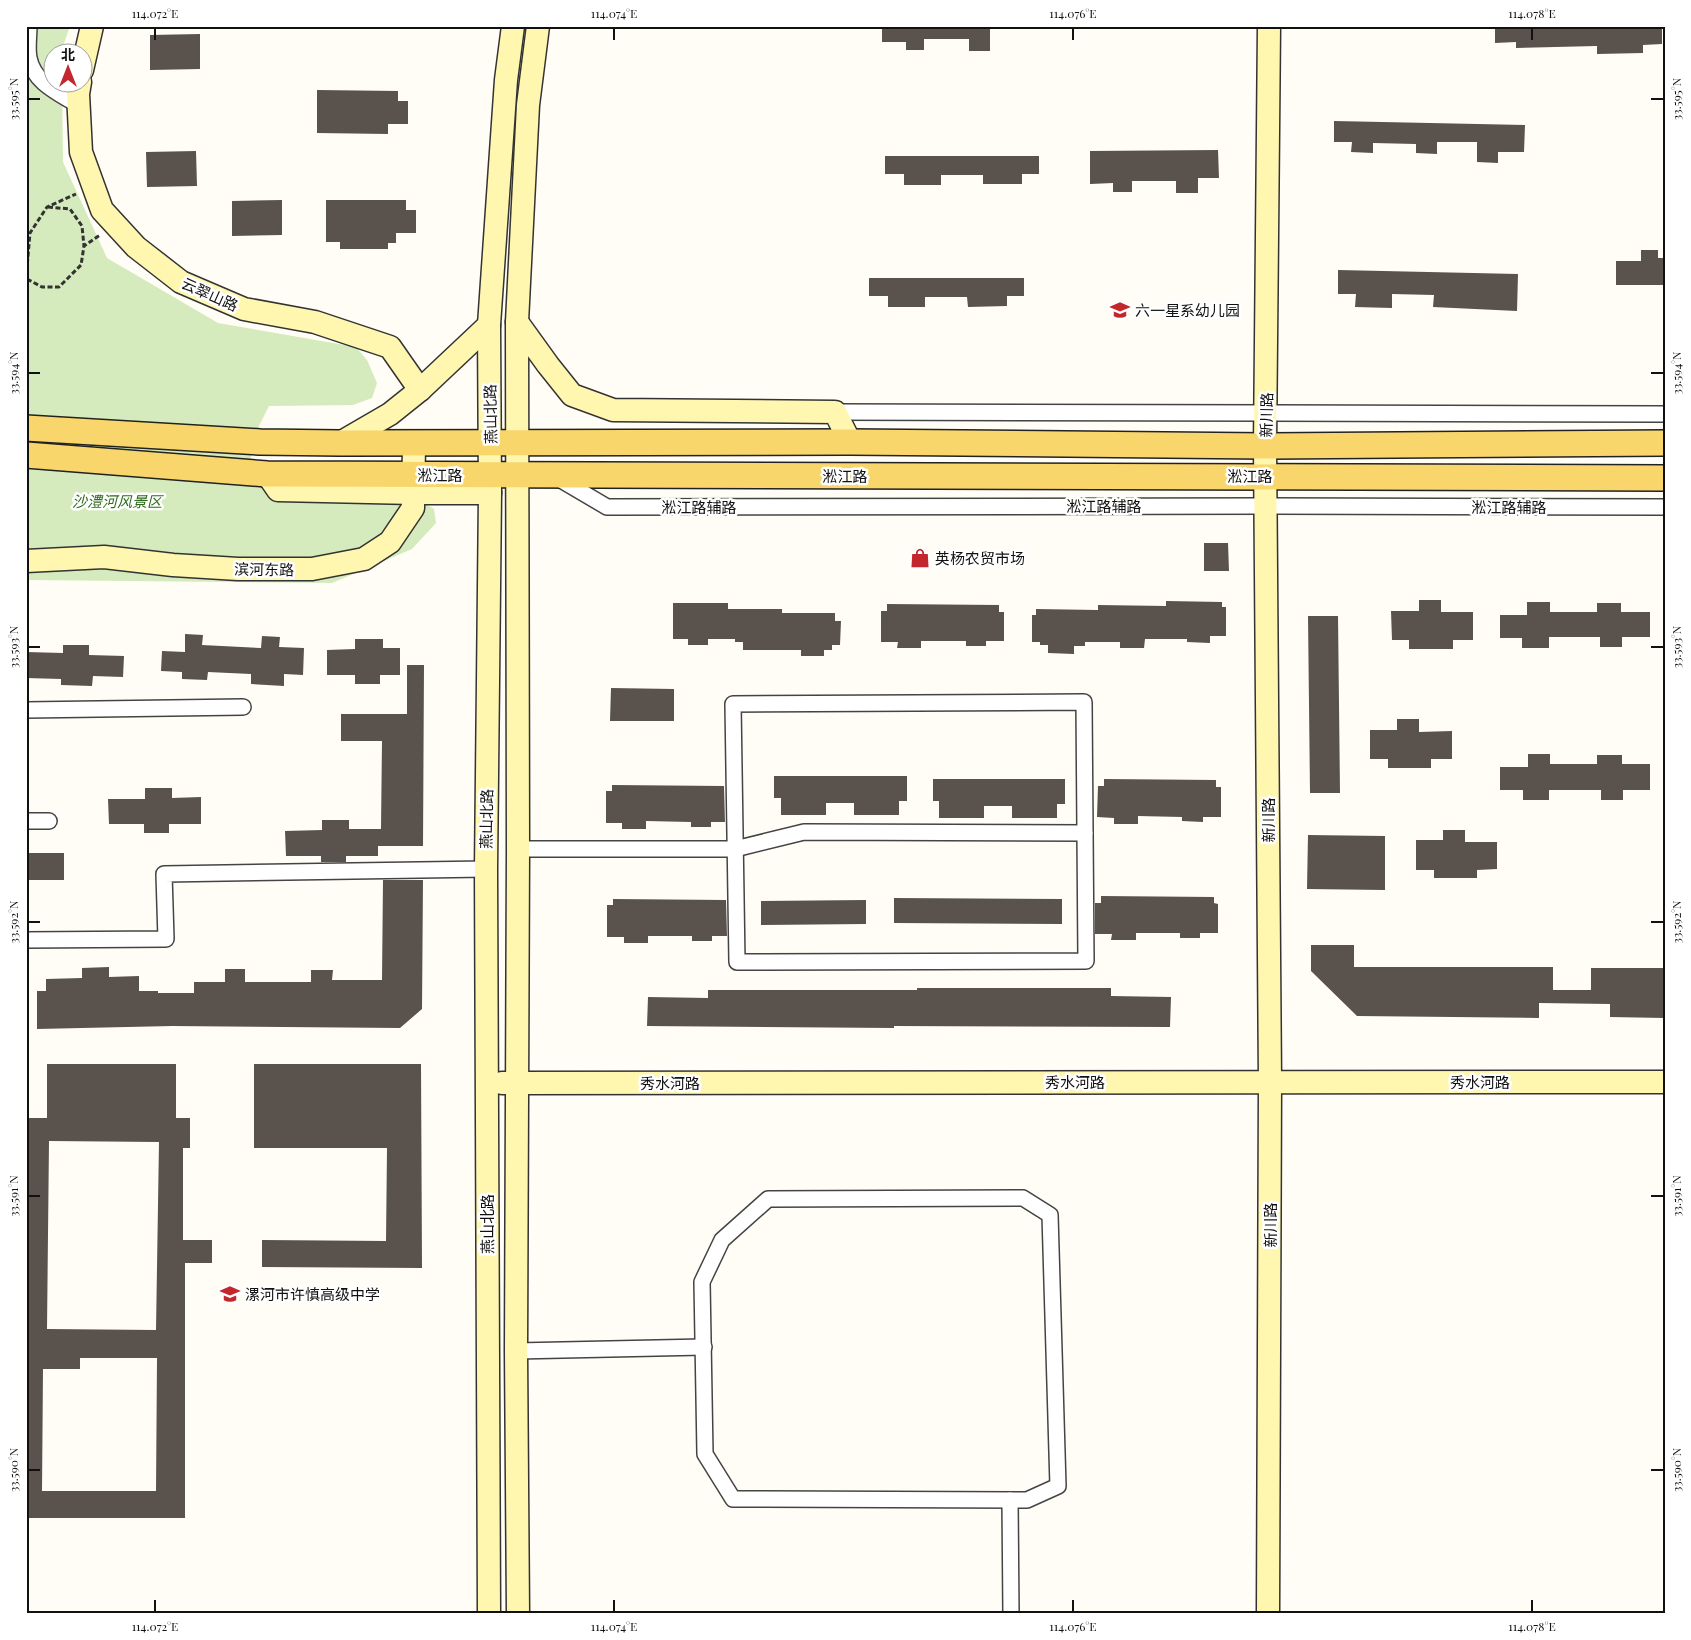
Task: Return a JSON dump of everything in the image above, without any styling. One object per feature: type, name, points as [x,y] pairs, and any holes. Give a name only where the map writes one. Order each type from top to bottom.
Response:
[{"type":"main road","name":"淞江路","points":[[26,428],[260,442],[414,444],[850,442],[1266,446],[1665,443]]},
{"type":"main road","name":"淞江路","points":[[26,455],[414,484],[490,484],[517,475],[1665,478]]},
{"type":"street","points":[[29,26],[29,58],[36,74],[44,84],[78,105]]},
{"type":"street","points":[[88,42],[92,26]]},
{"type":"street","name":"燕山北路","points":[[489,1614],[486,869],[491,443],[489,325],[506,80],[513,26]]},
{"type":"street","name":"燕山北路","points":[[518,1614],[516,1351],[518,849],[517,322],[528,105],[538,26]]},
{"type":"street","name":"新川路","points":[[1268,26],[1266,414],[1270,1082],[1268,1614]]},
{"type":"street","name":"云翠山路","points":[[78,92],[81,152],[102,210],[136,247],[181,282],[244,310],[315,322],[390,347],[420,390]]},
{"type":"street","points":[[517,322],[572,395],[614,410],[1266,414],[1665,414]]},
{"type":"street","points":[[340,443],[390,414],[420,390],[489,325]]},
{"type":"street","points":[[835,412],[850,442]]},
{"type":"street","name":"滨河东路","points":[[26,561],[104,556],[173,565],[238,569],[312,569],[364,559],[390,542],[413,508],[414,444]]},
{"type":"street","name":"淞江路辅路","points":[[552,475],[607,507],[1665,507]]},
{"type":"street","points":[[1084,702],[1086,961],[737,962],[735,849],[733,704],[1084,702]]},
{"type":"street","points":[[26,710],[244,707]]},
{"type":"street","points":[[26,821],[49,822]]},
{"type":"street","points":[[518,849],[735,849],[804,832],[1085,833]]},
{"type":"street","points":[[26,940],[166,939],[164,874],[486,869]]},
{"type":"street","name":"秀水河路","points":[[486,1083],[1665,1082]]},
{"type":"street","points":[[1023,1198],[1050,1215],[1058,1486],[1027,1500],[1010,1500],[732,1498],[706,1454],[702,1282],[722,1240],[768,1199],[1023,1198]]},
{"type":"street","points":[[516,1351],[704,1347]]},
{"type":"street","points":[[1010,1500],[1011,1614]]},
{"type":"path","points":[[47,207],[70,209],[82,226],[84,246],[80,265],[58,287],[42,287],[27,279],[30,233],[47,207],[94,187]]},
{"type":"path","points":[[84,246],[114,224]]},
{"type":"green space","name":"沙澧河风景区","points":[[26,26],[70,26],[64,42],[42,42],[42,92],[62,92],[63,162],[107,258],[218,323],[356,347],[367,360],[377,383],[372,398],[353,405],[269,406],[255,434],[246,485],[393,484],[434,509],[436,523],[412,549],[332,583],[26,580]]},
{"type":"building","points":[[882,26],[990,26],[990,51],[969,51],[969,39],[924,39],[924,50],[906,50],[906,42],[882,42]]},
{"type":"building","points":[[1495,26],[1662,26],[1662,44],[1643,45],[1643,53],[1597,54],[1597,46],[1516,48],[1516,42],[1495,43]]},
{"type":"building","points":[[200,34],[200,69],[150,70],[150,35]]},
{"type":"building","points":[[317,90],[398,91],[398,101],[408,101],[408,124],[388,124],[388,134],[317,133]]},
{"type":"building","points":[[1334,121],[1525,125],[1524,152],[1498,152],[1498,163],[1477,162],[1477,142],[1437,142],[1437,154],[1416,153],[1416,144],[1373,143],[1373,153],[1351,152],[1352,142],[1334,142]]},
{"type":"building","points":[[1218,150],[1219,178],[1198,178],[1198,193],[1176,193],[1176,181],[1132,181],[1132,192],[1113,192],[1113,183],[1090,184],[1090,151]]},
{"type":"building","points":[[196,151],[197,186],[147,187],[146,152]]},
{"type":"building","points":[[885,156],[1039,156],[1039,174],[1022,174],[1022,184],[983,184],[983,175],[941,175],[941,185],[904,185],[904,174],[885,174]]},
{"type":"building","points":[[282,200],[282,235],[232,236],[232,201]]},
{"type":"building","points":[[326,200],[406,200],[406,210],[416,210],[416,233],[396,233],[396,243],[388,243],[388,249],[340,249],[340,242],[326,242]]},
{"type":"building","points":[[1641,250],[1658,250],[1658,258],[1665,258],[1665,285],[1616,285],[1616,261],[1641,261]]},
{"type":"building","points":[[1338,270],[1518,274],[1517,311],[1433,307],[1434,295],[1392,294],[1392,308],[1355,307],[1356,294],[1338,294]]},
{"type":"building","points":[[869,278],[1024,278],[1024,296],[1007,296],[1007,306],[968,307],[967,297],[925,297],[925,307],[888,307],[888,296],[869,296]]},
{"type":"building","points":[[1204,543],[1228,543],[1229,571],[1204,571]]},
{"type":"building","points":[[1419,600],[1441,600],[1441,612],[1473,612],[1473,640],[1453,640],[1453,649],[1409,649],[1409,640],[1392,640],[1391,611],[1419,611]]},
{"type":"building","points":[[1166,601],[1222,602],[1222,607],[1226,607],[1226,636],[1210,636],[1210,643],[1187,642],[1187,639],[1145,639],[1144,648],[1120,648],[1120,642],[1085,642],[1085,646],[1074,646],[1074,654],[1048,653],[1048,645],[1032,642],[1032,615],[1036,615],[1036,609],[1098,610],[1098,605],[1166,606]]},
{"type":"building","points":[[1527,602],[1550,602],[1550,612],[1597,612],[1597,603],[1621,603],[1621,612],[1650,612],[1650,637],[1622,637],[1622,647],[1600,647],[1600,637],[1549,637],[1549,648],[1522,648],[1522,638],[1500,638],[1500,615],[1527,615]]},
{"type":"building","points":[[673,603],[728,603],[728,609],[782,609],[782,613],[835,613],[835,621],[841,621],[840,645],[832,645],[832,650],[824,650],[824,656],[801,656],[801,650],[743,650],[743,642],[735,642],[735,639],[708,639],[708,645],[688,645],[688,639],[673,639]]},
{"type":"building","points":[[887,604],[999,605],[999,612],[1004,612],[1004,641],[986,641],[986,646],[966,646],[966,641],[921,641],[921,648],[897,648],[898,642],[881,642],[881,611],[887,611]]},
{"type":"building","points":[[1308,616],[1338,616],[1340,793],[1310,793]]},
{"type":"building","points":[[185,634],[203,635],[202,645],[261,648],[262,636],[280,637],[279,647],[304,648],[303,675],[284,674],[284,686],[251,684],[251,674],[208,672],[207,680],[182,679],[182,672],[161,671],[162,651],[185,652]]},
{"type":"building","points":[[355,639],[383,639],[383,648],[400,648],[400,675],[380,675],[380,684],[355,684],[355,675],[327,675],[327,650],[355,649]]},
{"type":"building","points":[[63,645],[89,645],[89,655],[124,656],[123,677],[93,676],[92,686],[61,685],[61,679],[26,678],[26,652],[63,653]]},
{"type":"building","points":[[407,665],[424,665],[423,846],[378,846],[378,856],[346,856],[346,862],[321,862],[321,856],[286,856],[285,831],[322,830],[322,820],[349,820],[349,829],[381,829],[382,741],[341,741],[341,714],[407,714]]},
{"type":"building","points":[[611,688],[674,689],[674,721],[610,721]]},
{"type":"building","points":[[1397,719],[1419,719],[1419,732],[1452,731],[1452,759],[1431,759],[1431,768],[1388,768],[1388,759],[1370,759],[1370,730],[1397,730]]},
{"type":"building","points":[[1528,754],[1550,754],[1550,764],[1597,764],[1597,755],[1622,755],[1622,764],[1650,764],[1650,790],[1623,790],[1623,800],[1601,800],[1601,790],[1549,790],[1549,800],[1523,800],[1523,790],[1500,790],[1500,767],[1528,767]]},
{"type":"building","points":[[774,776],[907,776],[907,801],[899,801],[899,815],[854,815],[854,803],[826,803],[826,815],[781,815],[781,798],[774,798]]},
{"type":"building","points":[[933,779],[1065,779],[1065,804],[1057,804],[1057,818],[1012,818],[1012,806],[984,806],[984,818],[939,818],[939,801],[933,801]]},
{"type":"building","points":[[1104,779],[1216,780],[1216,787],[1221,787],[1221,817],[1203,817],[1203,822],[1182,821],[1182,817],[1138,816],[1138,824],[1114,824],[1114,818],[1097,817],[1098,786],[1104,786]]},
{"type":"building","points":[[612,785],[724,786],[725,822],[711,822],[711,827],[691,827],[691,822],[646,821],[646,829],[622,829],[622,823],[606,823],[606,791],[612,791]]},
{"type":"building","points":[[145,788],[172,788],[172,798],[201,797],[201,824],[169,824],[169,833],[144,833],[144,824],[109,824],[108,799],[145,799]]},
{"type":"building","points":[[1443,830],[1465,830],[1465,842],[1497,842],[1497,869],[1477,870],[1477,878],[1434,878],[1434,870],[1416,870],[1416,840],[1443,840]]},
{"type":"building","points":[[1308,835],[1385,836],[1385,890],[1307,889]]},
{"type":"building","points":[[26,853],[64,853],[64,880],[26,880]]},
{"type":"building","points":[[383,880],[423,880],[422,1009],[400,1028],[172,1026],[37,1029],[37,991],[46,991],[46,979],[82,978],[82,968],[109,967],[109,977],[139,976],[139,991],[158,991],[158,993],[194,993],[194,982],[225,982],[225,969],[245,969],[245,982],[311,982],[311,970],[333,970],[332,980],[382,980]]},
{"type":"building","points":[[1101,896],[1214,897],[1214,903],[1218,904],[1218,933],[1200,933],[1200,938],[1180,938],[1180,933],[1136,933],[1136,940],[1111,940],[1112,934],[1095,934],[1095,903],[1101,903]]},
{"type":"building","points":[[894,898],[1062,899],[1062,924],[894,923]]},
{"type":"building","points":[[613,899],[726,900],[727,936],[712,936],[712,941],[692,941],[692,936],[648,936],[648,943],[624,943],[624,937],[607,937],[607,905],[613,905]]},
{"type":"building","points":[[866,900],[866,924],[761,925],[761,901]]},
{"type":"building","points":[[1311,945],[1354,945],[1354,967],[1553,967],[1553,990],[1591,990],[1591,968],[1665,968],[1665,1018],[1610,1017],[1610,1004],[1539,1003],[1539,1018],[1357,1016],[1311,971]]},
{"type":"building","points":[[917,988],[1111,988],[1111,996],[1171,997],[1170,1027],[894,1026],[894,1028],[647,1026],[648,997],[708,998],[708,990],[917,990]]},
{"type":"building","points":[[47,1064],[176,1064],[176,1118],[190,1118],[190,1148],[183,1148],[183,1240],[212,1240],[212,1263],[185,1263],[185,1518],[26,1518],[26,1118],[47,1118]],"holes":[[[49,1141],[159,1142],[156,1330],[47,1329]],[[80,1358],[157,1358],[156,1491],[42,1491],[43,1369],[80,1369]]]},
{"type":"building","points":[[254,1064],[421,1064],[422,1268],[262,1267],[262,1240],[386,1241],[387,1148],[254,1148]]},
{"type":"place","name":"六一星系幼儿园","points":[[1120,310]]},
{"type":"place","name":"英杨农贸市场","points":[[920,558]]},
{"type":"place","name":"漯河市许慎高级中学","points":[[230,1294]]}]
